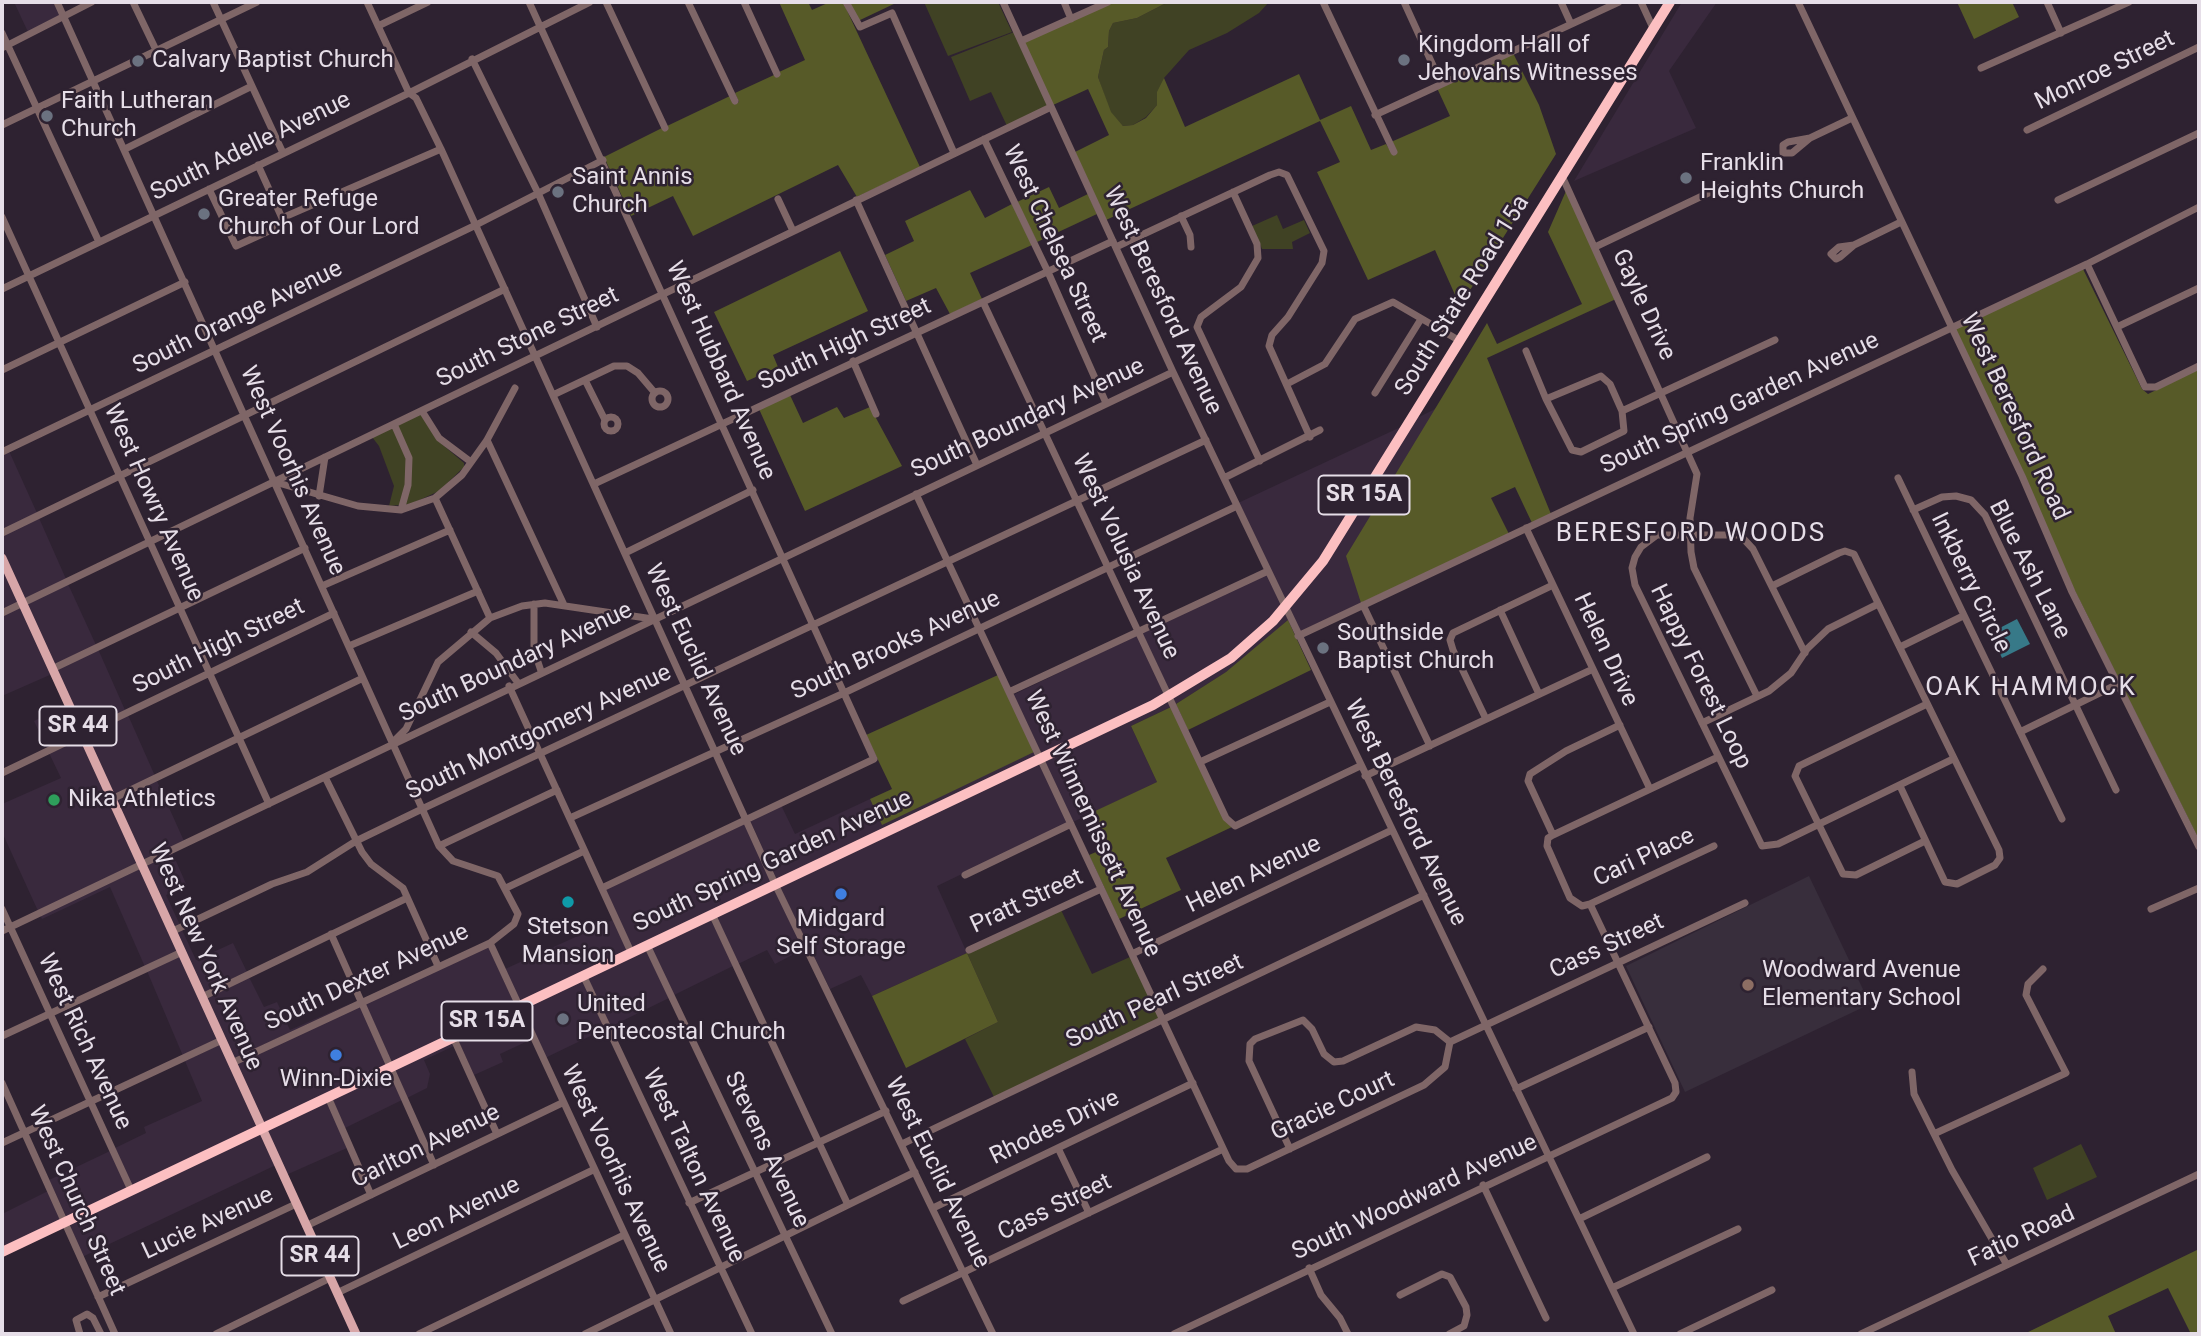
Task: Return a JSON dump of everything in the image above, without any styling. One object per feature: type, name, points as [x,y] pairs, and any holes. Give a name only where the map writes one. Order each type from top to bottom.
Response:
[{"type":"highway","name":"South State Road 15a","points":[[1286,608],[1333,546],[1670,2]]},
{"type":"highway","name":"South Spring Garden Avenue","points":[[262,1128],[1170,697],[1231,658],[1286,608]]},
{"type":"highway","name":"SR 15A","points":[[2,1252],[262,1128]]},
{"type":"main road","name":"West New York Avenue","points":[[2,558],[356,1334]]},
{"type":"street","name":"West Voorhis Avenue","points":[[57,2],[439,846]]},
{"type":"street","points":[[5,46],[92,2]]},
{"type":"street","points":[[133,2],[156,50]]},
{"type":"street","points":[[213,2],[283,153]]},
{"type":"street","points":[[2,125],[257,2]]},
{"type":"street","name":"West Euclid Avenue","points":[[367,2],[409,93],[416,98],[441,149],[775,884],[993,1334]]},
{"type":"street","points":[[378,26],[428,2]]},
{"type":"street","name":"West Hubbard Avenue","points":[[528,2],[603,160],[874,759],[747,819]]},
{"type":"street","name":"South Adelle Avenue","points":[[2,289],[409,93],[590,2]]},
{"type":"street","points":[[606,2],[665,128]]},
{"type":"street","points":[[688,2],[736,101]]},
{"type":"street","points":[[744,2],[777,74]]},
{"type":"street","points":[[846,2],[860,27],[892,13],[954,153]]},
{"type":"street","name":"West Beresford Avenue","points":[[1003,2],[1298,636],[1634,1334]]},
{"type":"street","points":[[1064,2],[1071,19]]},
{"type":"street","points":[[1021,41],[1108,2]]},
{"type":"street","points":[[1323,2],[1394,152]]},
{"type":"street","points":[[1404,2],[1441,83]]},
{"type":"street","points":[[1561,2],[1571,24]]},
{"type":"street","points":[[1375,115],[1619,2]]},
{"type":"street","points":[[1641,2],[1654,28]]},
{"type":"street","name":"West Beresford Road","points":[[1798,2],[2072,592],[2199,847]]},
{"type":"street","points":[[2047,2],[2061,33]]},
{"type":"street","points":[[1981,68],[2129,2]]},
{"type":"street","points":[[2,33],[5,46],[99,242]]},
{"type":"street","name":"Monroe Street","points":[[2028,130],[2199,47]]},
{"type":"street","points":[[472,59],[538,193],[597,327]]},
{"type":"street","points":[[125,149],[252,86]]},
{"type":"street","name":"South Stone Street","points":[[2,613],[1051,107]]},
{"type":"street","points":[[1810,138],[1852,118]]},
{"type":"street","points":[[2058,200],[2199,133]]},
{"type":"street","name":"West Chelsea Street","points":[[984,139],[1048,272],[1106,403]]},
{"type":"street","points":[[209,189],[236,246],[441,149]]},
{"type":"street","name":"South Orange Avenue","points":[[2,452],[476,225],[603,160]]},
{"type":"street","points":[[258,165],[282,222]]},
{"type":"street","name":"South High Street","points":[[594,484],[1048,272],[1279,172],[1287,175],[1324,251],[1322,263],[1310,284],[1272,335],[1269,346],[1287,384]]},
{"type":"street","name":"Gayle Drive","points":[[1562,176],[1689,451],[1698,482],[1690,518],[1695,568],[1757,696]]},
{"type":"street","points":[[1595,247],[1721,187]]},
{"type":"street","points":[[1233,192],[1257,244],[1258,258],[1241,287],[1201,317],[1197,327],[1260,461]]},
{"type":"street","points":[[778,199],[793,231]]},
{"type":"street","points":[[856,200],[976,465]]},
{"type":"street","name":"South Spring Garden Avenue","points":[[1298,636],[2087,264],[2199,207]]},
{"type":"street","points":[[1181,216],[1190,235],[1191,247]]},
{"type":"street","name":"West Howry Avenue","points":[[2,217],[269,804]]},
{"type":"street","points":[[1854,245],[1901,222]]},
{"type":"street","points":[[2087,264],[2145,387],[2156,387],[2199,366]]},
{"type":"street","points":[[2,370],[186,282]]},
{"type":"street","points":[[2117,327],[2199,288]]},
{"type":"street","points":[[2,533],[505,289]]},
{"type":"street","name":"West Volusia Avenue","points":[[983,302],[1226,818],[1235,826],[1360,765]]},
{"type":"street","points":[[1310,437],[1287,384],[1318,370],[1355,319],[1393,302],[1460,341]]},
{"type":"street","points":[[1375,393],[1421,318]]},
{"type":"street","points":[[1622,411],[1774,340]]},
{"type":"street","points":[[1526,351],[1546,399],[1568,446],[1576,452],[1624,431],[1622,411],[1610,384],[1601,376],[1546,399]]},
{"type":"street","points":[[853,361],[876,414]]},
{"type":"street","points":[[553,395],[614,366],[627,366],[638,373],[655,393]]},
{"type":"street","name":"South Boundary Avenue","points":[[6,929],[541,671],[1173,372]]},
{"type":"street","points":[[584,380],[605,420]]},
{"type":"street","points":[[275,482],[358,506],[401,510],[435,498],[462,475],[487,440],[515,388]]},
{"type":"street","points":[[422,411],[439,438],[471,462]]},
{"type":"street","points":[[394,424],[409,458],[408,485],[401,510]]},
{"type":"street","points":[[1224,478],[1320,430]]},
{"type":"street","points":[[487,440],[564,605]]},
{"type":"street","name":"South Montgomery Avenue","points":[[173,932],[272,884],[307,872],[356,841],[422,809],[1206,440]]},
{"type":"street","points":[[319,496],[326,457]]},
{"type":"street","name":"Inkberry Circle","points":[[1898,478],[2062,819]]},
{"type":"street","points":[[625,553],[753,490]]},
{"type":"street","name":"West Winnemissett Avenue","points":[[916,494],[1223,1149],[1236,1169]]},
{"type":"street","name":"Blue Ash Lane","points":[[1913,510],[1948,496],[1964,498],[1978,506],[2116,790]]},
{"type":"street","points":[[435,498],[490,618]]},
{"type":"street","name":"South Brooks Avenue","points":[[570,818],[844,693],[1237,506]]},
{"type":"street","name":"Helen Drive","points":[[1526,528],[1650,789]]},
{"type":"street","points":[[322,586],[450,530]]},
{"type":"street","name":"Happy Forest Loop","points":[[1805,653],[1754,549],[1740,535],[1657,535],[1634,557],[1632,568],[1640,598],[1762,846],[1778,844],[1953,759]]},
{"type":"street","points":[[52,669],[305,548]]},
{"type":"street","points":[[1772,586],[1839,553],[1851,552],[1900,647],[2000,858],[1995,865],[1951,884],[1945,881],[1900,786]]},
{"type":"street","points":[[1009,692],[1268,571]]},
{"type":"street","points":[[1486,719],[1450,640],[1460,629],[1553,586]]},
{"type":"street","points":[[349,646],[478,591]]},
{"type":"street","points":[[534,604],[534,650],[541,671]]},
{"type":"street","points":[[393,743],[406,729],[438,662],[490,618],[534,604],[564,605],[654,619]]},
{"type":"street","points":[[1702,723],[1757,696],[1791,673],[1805,653],[1835,624],[1878,604]]},
{"type":"street","points":[[1363,605],[1430,746]]},
{"type":"street","points":[[1500,610],[1539,694]]},
{"type":"street","name":"South High Street","points":[[2,773],[334,613]]},
{"type":"street","points":[[1900,647],[1963,616]]},
{"type":"street","points":[[471,632],[496,653],[518,683]]},
{"type":"street","points":[[1365,776],[1593,668]]},
{"type":"street","points":[[112,799],[363,678]]},
{"type":"street","points":[[2020,732],[2118,684]]},
{"type":"street","points":[[509,687],[631,952]]},
{"type":"street","points":[[1200,762],[1330,702]]},
{"type":"street","points":[[1925,841],[1849,876],[1839,868],[1796,776],[1799,765],[1927,704]]},
{"type":"street","points":[[1553,835],[1528,781],[1530,774],[1620,725]]},
{"type":"street","points":[[1516,1089],[1649,1027],[1590,904],[1582,906],[1570,898],[1548,852],[1548,838],[1717,757]]},
{"type":"street","points":[[325,777],[356,841],[372,864],[398,882],[438,966]]},
{"type":"street","points":[[557,790],[439,846],[453,861],[498,876],[506,888],[584,850]]},
{"type":"street","points":[[602,888],[747,819]]},
{"type":"street","points":[[965,875],[1071,824]]},
{"type":"street","name":"Helen Avenue","points":[[1132,954],[1392,830]]},
{"type":"street","name":"Cari Place","points":[[1590,904],[1714,846]]},
{"type":"street","name":"South Dexter Avenue","points":[[232,1063],[490,943],[514,923],[518,914],[506,888]]},
{"type":"street","name":"Pratt Street","points":[[969,950],[1101,888]]},
{"type":"street","points":[[2151,909],[2199,888]]},
{"type":"street","name":"South Pearl Street","points":[[902,1144],[1424,895]]},
{"type":"street","points":[[202,997],[407,898]]},
{"type":"street","name":"Cass Street","points":[[1450,1042],[1745,903]]},
{"type":"street","name":"West Rich Avenue","points":[[2,909],[6,929],[50,1014],[131,1190]]},
{"type":"street","points":[[712,914],[848,1205]]},
{"type":"street","points":[[331,934],[434,1165]]},
{"type":"street","name":"West Voorhis Avenue","points":[[490,943],[671,1334]]},
{"type":"street","name":"Stevens Avenue","points":[[647,945],[832,1334]]},
{"type":"street","points":[[2,1036],[182,952]]},
{"type":"street","points":[[1936,1133],[2066,1073],[2026,995],[2028,984],[2043,969]]},
{"type":"street","name":"West Talton Avenue","points":[[583,975],[752,1334]]},
{"type":"street","points":[[1290,1149],[1248,1061],[1250,1044],[1255,1039],[1303,1020],[1312,1029],[1324,1054],[1334,1062],[1343,1061],[1416,1027],[1435,1030],[1450,1042]]},
{"type":"street","name":"South Woodward Avenue","points":[[1174,1334],[1483,1185],[1672,1098],[1676,1092],[1675,1083],[1649,1027]]},
{"type":"street","points":[[453,1037],[497,1134]]},
{"type":"street","points":[[2,1143],[222,1040]]},
{"type":"street","name":"Gracie Court","points":[[1236,1169],[1247,1169],[1424,1086],[1442,1072],[1448,1060],[1450,1042]]},
{"type":"street","points":[[1912,1072],[1914,1094],[1936,1133],[1952,1170],[2007,1265]]},
{"type":"street","name":"West Church Street","points":[[2,1083],[115,1334]]},
{"type":"street","name":"Rhodes Drive","points":[[933,1208],[1193,1083]]},
{"type":"street","points":[[328,1097],[371,1195]]},
{"type":"street","name":"Carlton Avenue","points":[[306,1226],[562,1103]]},
{"type":"street","points":[[689,1203],[886,1111]]},
{"type":"street","points":[[1058,1148],[1089,1213]]},
{"type":"street","name":"Cass Street","points":[[904,1301],[1223,1149]]},
{"type":"street","points":[[1579,1219],[1707,1157]]},
{"type":"street","name":"Leon Avenue","points":[[337,1293],[593,1170]]},
{"type":"street","points":[[586,1334],[915,1172]]},
{"type":"street","name":"Fatio Road","points":[[1861,1334],[2199,1174]]},
{"type":"street","points":[[1483,1185],[1546,1318]]},
{"type":"street","name":"Lucie Avenue","points":[[98,1297],[296,1204]]},
{"type":"street","points":[[1612,1289],[1738,1229]]},
{"type":"street","points":[[419,1334],[624,1235]]},
{"type":"street","points":[[1309,1268],[1321,1295],[1340,1318],[1348,1334]]},
{"type":"street","points":[[1400,1295],[1442,1274],[1450,1277],[1466,1307],[1467,1315],[1464,1326],[1449,1334]]},
{"type":"street","points":[[216,1334],[330,1279]]},
{"type":"street","points":[[1680,1334],[1772,1290]]},
{"type":"street","points":[[80,1334],[76,1320],[87,1314],[93,1318],[100,1334]]},
{"type":"shaded area","points":[[14,2],[54,2],[60,15],[28,32]]},
{"type":"shaded area","points":[[1682,2],[1717,2],[1669,71],[1696,128],[1574,181]]},
{"type":"shaded area","points":[[1437,408],[1414,446],[1361,603],[1300,632],[1289,608],[1413,420]]},
{"type":"shaded area","points":[[1405,425],[1330,545],[1287,603],[1238,503]]},
{"type":"shaded area","points":[[9,451],[37,513],[2,530],[2,455]]},
{"type":"shaded area","points":[[39,518],[66,579],[24,600],[2,552],[2,535]]},
{"type":"shaded area","points":[[2,565],[19,602],[2,610]]},
{"type":"shaded area","points":[[1267,574],[1283,607],[1244,645],[1171,694],[1142,633]]},
{"type":"shaded area","points":[[68,584],[96,645],[54,666],[26,604]]},
{"type":"shaded area","points":[[21,607],[52,674],[2,696],[2,616]]},
{"type":"shaded area","points":[[1285,612],[1288,620],[1267,640],[1226,672],[1176,704],[1173,698]]},
{"type":"shaded area","points":[[1137,635],[1166,696],[1042,755],[1013,695]]},
{"type":"shaded area","points":[[98,649],[125,710],[84,731],[56,670]]},
{"type":"shaded area","points":[[1008,697],[1037,758],[777,880],[750,820],[781,805],[795,834],[870,799],[882,824]]},
{"type":"shaded area","points":[[1168,701],[1171,707],[1131,726],[1157,782],[1073,822],[1044,760]]},
{"type":"shaded area","points":[[66,705],[79,733],[47,748],[34,721]]},
{"type":"shaded area","points":[[128,715],[155,776],[114,796],[86,735]]},
{"type":"shaded area","points":[[81,737],[138,863],[38,911],[2,832],[2,804],[61,778],[49,753]]},
{"type":"shaded area","points":[[1039,762],[1068,823],[937,886],[967,953],[872,996],[861,975],[830,989],[779,885]]},
{"type":"shaded area","points":[[157,781],[184,841],[143,860],[116,800]]},
{"type":"shaded area","points":[[745,822],[772,883],[633,949],[605,889]]},
{"type":"shaded area","points":[[172,852],[187,886],[166,895],[180,925],[174,928],[145,865]]},
{"type":"shaded area","points":[[140,867],[178,951],[145,967],[110,887],[42,919],[40,915]]},
{"type":"shaded area","name":"Woodward Avenue Elementary School","points":[[1809,876],[1870,1004],[1685,1092],[1626,966]]},
{"type":"shaded area","points":[[774,887],[804,949],[775,964],[767,950],[738,964],[715,915]]},
{"type":"shaded area","points":[[710,918],[733,966],[674,995],[650,946]]},
{"type":"shaded area","points":[[613,920],[628,951],[520,1003],[505,969]]},
{"type":"shaded area","points":[[182,930],[196,960],[233,943],[247,972],[204,993],[176,933]]},
{"type":"shaded area","points":[[488,946],[515,1005],[392,1063],[365,1003]]},
{"type":"shaded area","points":[[645,948],[669,998],[610,1027],[587,976]]},
{"type":"shaded area","points":[[181,955],[219,1039],[183,1056],[147,971]]},
{"type":"shaded area","points":[[249,977],[264,1007],[277,1002],[290,1030],[358,1000],[234,1059],[206,998]]},
{"type":"shaded area","points":[[582,979],[605,1029],[545,1058],[522,1007]]},
{"type":"shaded area","points":[[360,1005],[387,1066],[264,1125],[236,1064]]},
{"type":"shaded area","points":[[516,1010],[530,1040],[500,1054],[503,1062],[474,1075],[457,1038]]},
{"type":"shaded area","points":[[452,1040],[454,1046],[424,1060],[430,1074],[427,1088],[407,1098],[394,1068]]},
{"type":"shaded area","points":[[221,1044],[259,1127],[132,1187],[115,1148],[146,1133],[144,1127],[202,1101],[185,1061]]},
{"type":"shaded area","points":[[389,1070],[402,1100],[345,1128],[332,1098]]},
{"type":"shaded area","points":[[327,1100],[347,1148],[286,1175],[266,1129]]},
{"type":"shaded area","points":[[261,1132],[276,1165],[82,1257],[69,1223]]},
{"type":"shaded area","points":[[110,1151],[127,1189],[67,1218],[49,1180]]},
{"type":"shaded area","points":[[48,1191],[62,1221],[2,1249],[2,1214]]},
{"type":"green space","points":[[779,2],[808,2],[812,10],[830,2],[843,2],[920,167],[857,197],[838,165],[693,236],[673,196],[631,216],[604,157],[662,128],[668,129],[667,126],[730,96],[734,104],[739,102],[735,93],[774,75],[780,75],[779,72],[805,60]]},
{"type":"green space","points":[[849,2],[898,2],[858,21]]},
{"type":"green space","points":[[924,2],[998,2],[1012,32],[948,56]]},
{"type":"green space","points":[[1114,2],[1168,2],[1137,18],[1113,23],[1109,31],[1108,47],[1104,50],[1098,77],[1111,112],[1123,126],[1133,125],[1146,118],[1157,105],[1157,92],[1164,78],[1185,127],[1299,74],[1320,120],[1351,106],[1371,150],[1386,144],[1393,155],[1397,153],[1391,142],[1450,116],[1437,88],[1513,53],[1539,105],[1556,154],[1460,306],[1435,250],[1368,280],[1317,172],[1340,162],[1320,121],[1106,220],[1075,152],[1109,135],[1088,89],[1053,105],[1024,42]]},
{"type":"green space","points":[[1168,2],[1269,2],[1259,13],[1227,33],[1189,50],[1164,78],[1158,104],[1146,117],[1133,125],[1123,126],[1110,112],[1098,77],[1104,50],[1108,47],[1109,31],[1113,23],[1137,18]]},
{"type":"green space","points":[[1957,2],[2012,2],[2019,17],[1974,39]]},
{"type":"green space","points":[[1014,32],[1048,106],[1007,126],[991,92],[970,101],[951,57]]},
{"type":"green space","points":[[1049,187],[1059,208],[1088,194],[1097,214],[1037,242],[1017,202]]},
{"type":"green space","points":[[970,190],[985,218],[1012,204],[1032,245],[970,273],[982,299],[950,314],[936,288],[906,301],[885,255],[914,241],[905,221]]},
{"type":"green space","points":[[1566,191],[1616,299],[1487,358],[1551,514],[1532,523],[1515,487],[1491,498],[1509,534],[1361,603],[1346,556],[1487,323],[1497,344],[1582,304],[1548,232]]},
{"type":"green space","points":[[1277,215],[1283,229],[1304,220],[1310,233],[1292,242],[1293,249],[1262,249],[1252,226]]},
{"type":"green space","points":[[840,251],[868,311],[773,355],[778,367],[747,381],[714,312]]},
{"type":"green space","points":[[2083,269],[2142,389],[2148,394],[2199,369],[2199,840],[2075,591],[1954,328]]},
{"type":"green space","points":[[790,395],[803,423],[837,407],[844,418],[870,407],[902,466],[805,511],[759,409]]},
{"type":"green space","points":[[421,414],[437,440],[464,463],[464,467],[439,491],[411,504],[389,506],[394,486],[379,446],[372,437]]},
{"type":"green space","points":[[1288,620],[1311,670],[1188,730],[1176,704],[1226,672]]},
{"type":"green space","points":[[998,675],[1034,752],[882,825],[870,799],[892,789],[866,735]]},
{"type":"green space","points":[[1171,707],[1232,827],[1166,858],[1181,890],[1119,919],[1089,855],[1110,846],[1093,812],[1157,782],[1131,726]]},
{"type":"green space","points":[[1061,910],[1092,974],[1130,957],[1159,1018],[994,1097],[965,1039],[998,1022],[967,953]]},
{"type":"green space","points":[[967,953],[998,1022],[906,1068],[872,996]]},
{"type":"green space","points":[[2081,1144],[2097,1177],[2047,1200],[2033,1168]]},
{"type":"green space","points":[[2199,1249],[2199,1334],[2191,1334],[2168,1288],[2108,1316],[2116,1334],[2024,1334]]},
{"type":"water","points":[[2017,619],[2030,644],[2002,658],[1990,633]]},
{"type":"place","name":"Kingdom Hall of Jehovahs Witnesses","points":[[1404,60]]},
{"type":"place","name":"Calvary Baptist Church","points":[[138,61]]},
{"type":"place","name":"Faith Lutheran Church","points":[[47,116]]},
{"type":"place","name":"Franklin Heights Church","points":[[1686,178]]},
{"type":"place","name":"Saint Annis Church","points":[[558,192]]},
{"type":"place","name":"Greater Refuge Church of Our Lord","points":[[204,214]]},
{"type":"place","name":"Southside Baptist Church","points":[[1323,648]]},
{"type":"place","name":"Nika Athletics","points":[[54,800]]},
{"type":"place","name":"Midgard Self Storage","points":[[841,894]]},
{"type":"place","name":"Stetson Mansion","points":[[568,902]]},
{"type":"place","name":"Woodward Avenue Elementary School","points":[[1748,985]]},
{"type":"place","name":"United Pentecostal Church","points":[[563,1019]]},
{"type":"place","name":"Winn-Dixie","points":[[336,1055]]},
{"type":"district","name":"BERESFORD WOODS","points":[[1691,534]]},
{"type":"district","name":"OAK HAMMOCK","points":[[2031,688]]}]
